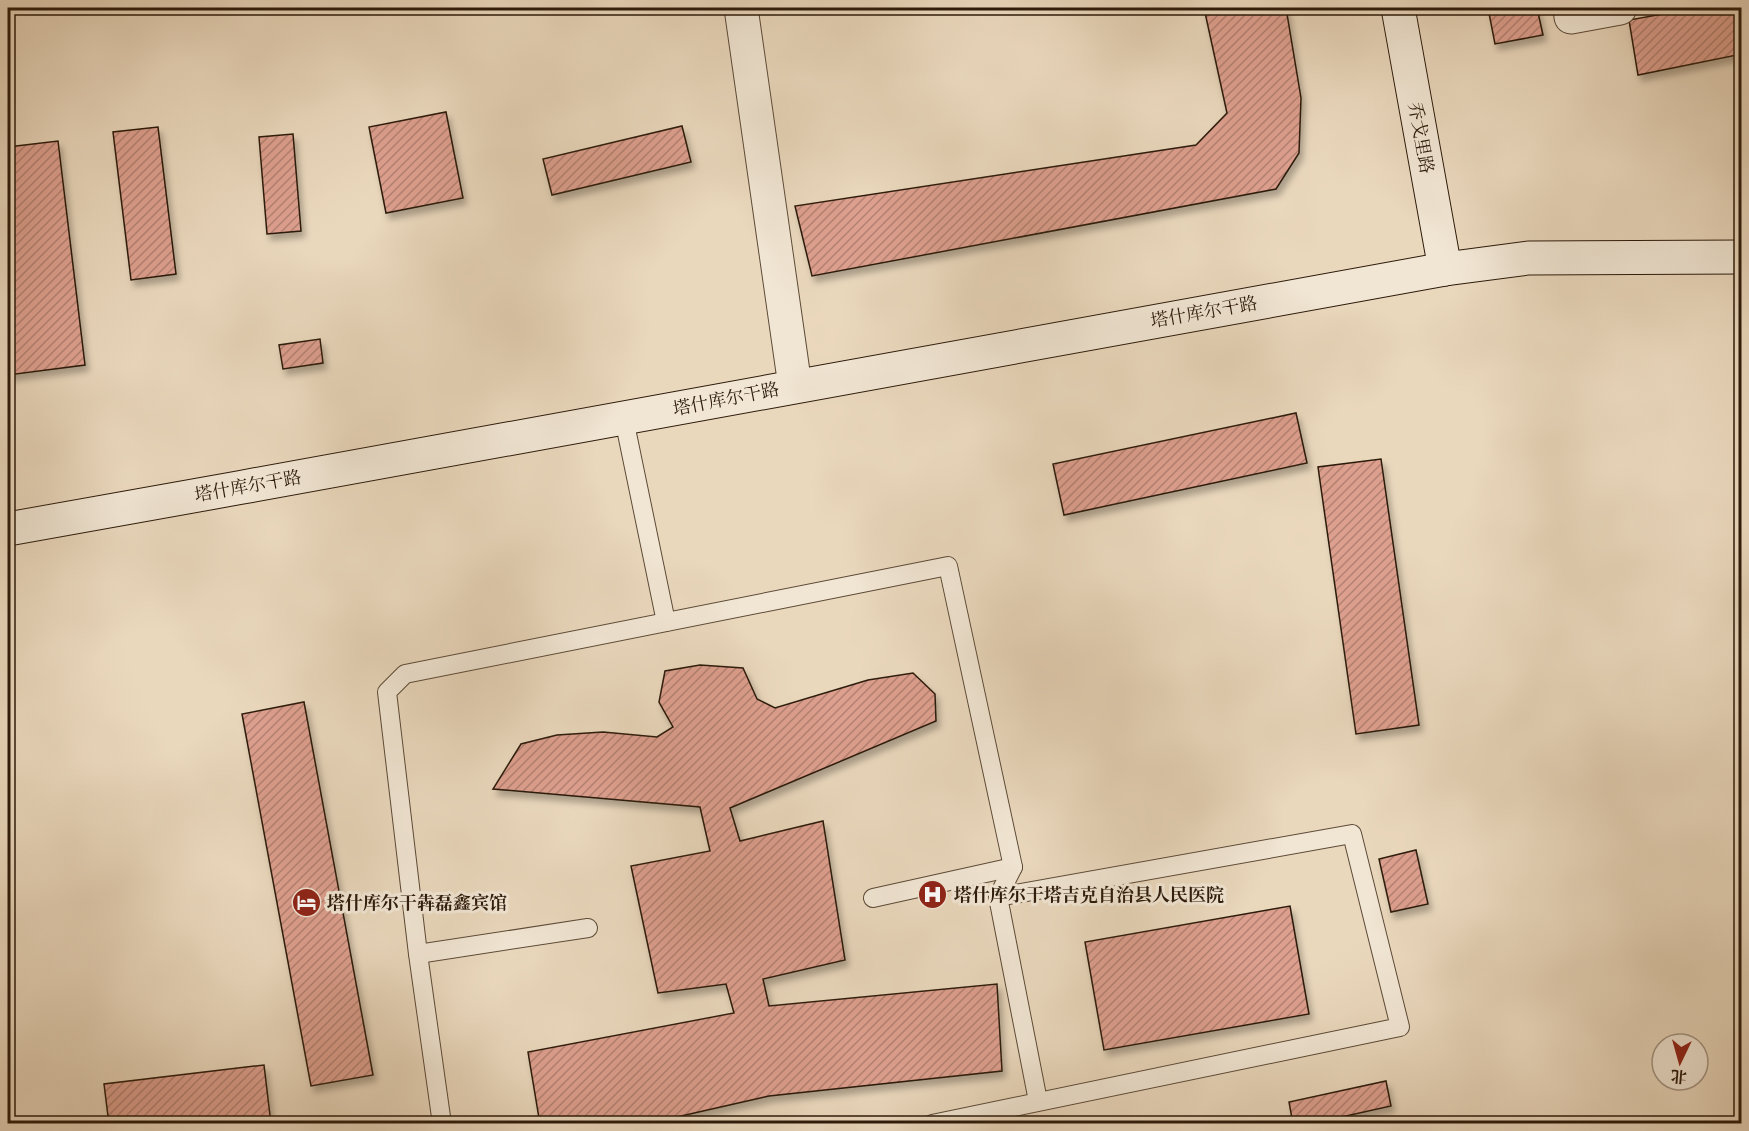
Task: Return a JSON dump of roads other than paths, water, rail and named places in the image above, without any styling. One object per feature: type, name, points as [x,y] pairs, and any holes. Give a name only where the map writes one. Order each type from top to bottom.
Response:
[{"type":"main road","points":[[741,8],[795,386]]},
{"type":"main road","name":"乔戈里路","points":[[1398,8],[1445,269]]},
{"type":"main road","points":[[1570,8],[1571,17],[1620,8]]},
{"type":"main road","name":"塔什库尔干路","points":[[8,529],[1445,269],[1528,258],[1742,257]]},
{"type":"lane","points":[[624,419],[666,622]]},
{"type":"lane","points":[[442,1124],[418,954],[387,692],[405,674],[948,566],[1014,867],[998,897],[1038,1101]]},
{"type":"lane","points":[[932,1124],[1400,1027],[1352,834],[998,897]]},
{"type":"lane","points":[[873,898],[1014,867]]},
{"type":"lane","points":[[418,954],[588,928]]},
{"type":"place","name":"塔什库尔干塔吉克自治县人民医院","points":[[933,895]]},
{"type":"place","name":"塔什库尔干犇磊鑫宾馆","points":[[306,903]]}]
